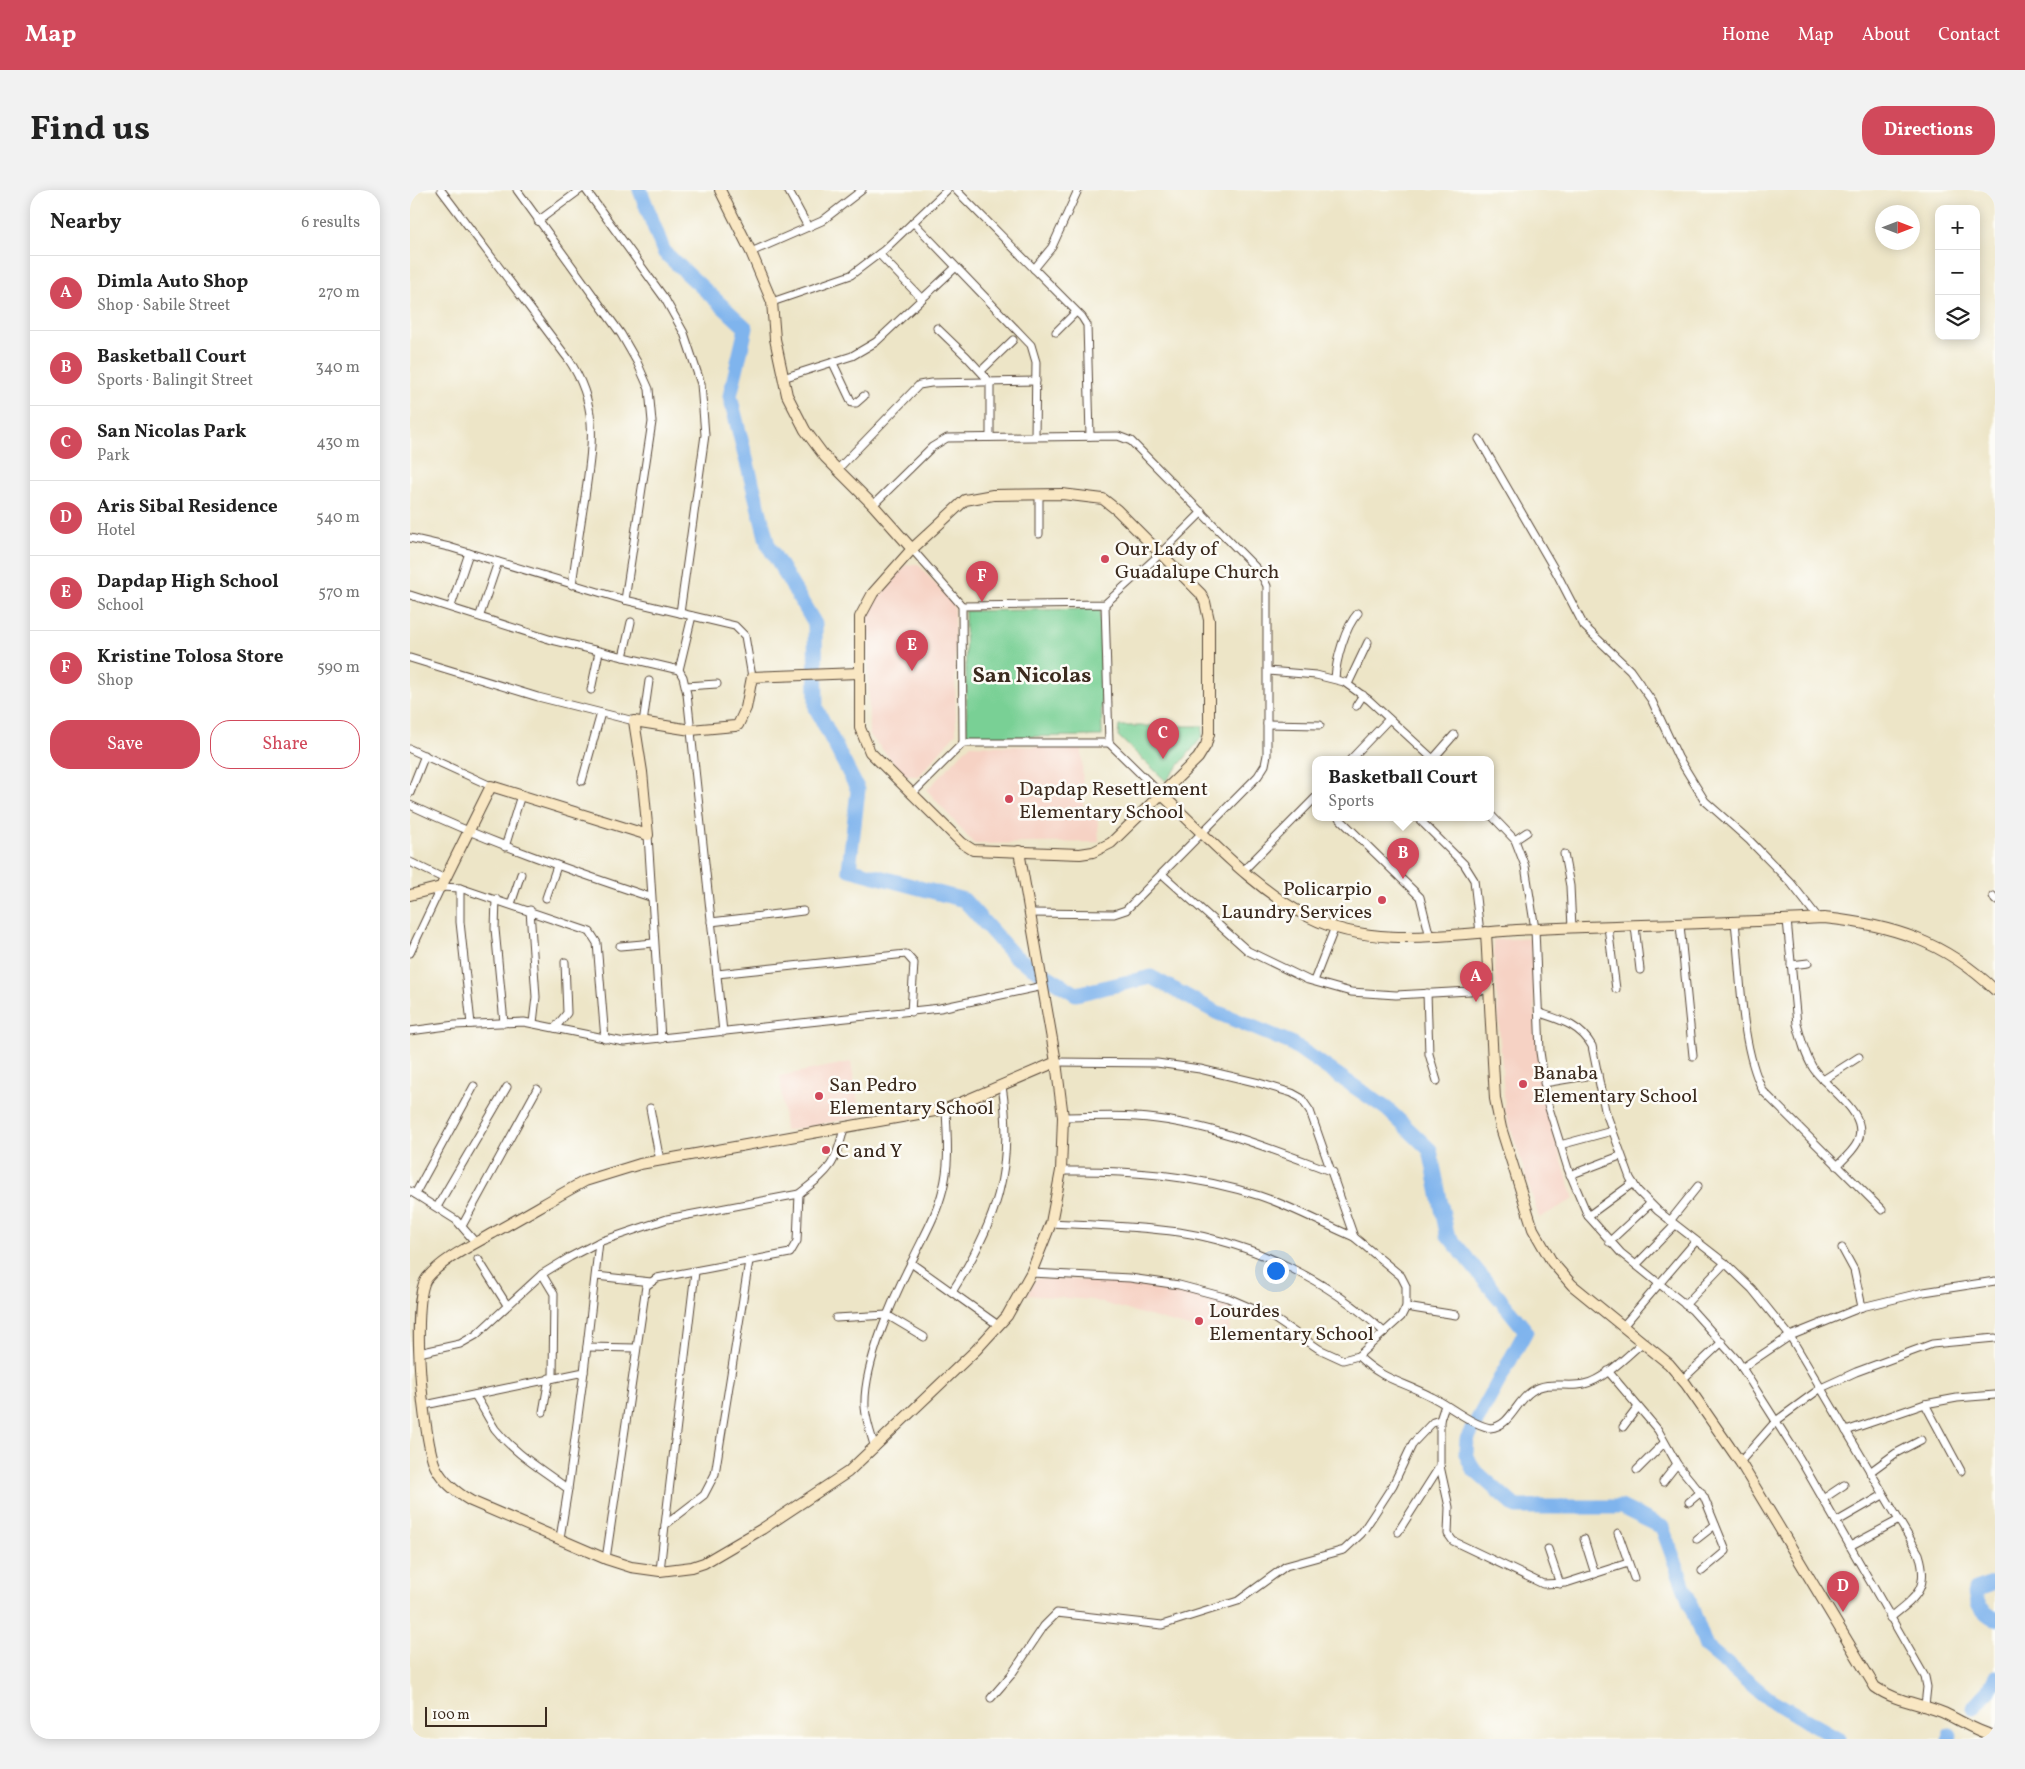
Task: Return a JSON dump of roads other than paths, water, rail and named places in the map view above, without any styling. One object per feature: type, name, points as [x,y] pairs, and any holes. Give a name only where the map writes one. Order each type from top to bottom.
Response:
[{"type":"street","points":[[441,190],[573,366],[590,406],[593,440],[572,585]]},
{"type":"street","points":[[517,190],[621,334],[637,362],[650,396],[652,422],[625,600]]},
{"type":"street","points":[[538,221],[580,190]]},
{"type":"street","points":[[586,190],[665,299],[684,332],[701,384],[705,434],[680,613]]},
{"type":"street","points":[[720,190],[751,252],[772,302],[775,339],[787,395],[805,430],[837,470],[873,505],[962,606],[963,743]]},
{"type":"street","points":[[788,190],[808,227]]},
{"type":"street","points":[[751,252],[835,213],[862,190]]},
{"type":"street","points":[[772,302],[836,282],[851,275],[879,254],[947,190]]},
{"type":"street","points":[[956,190],[1087,325],[1089,333],[1090,436]]},
{"type":"street","points":[[1034,269],[1056,239],[1078,190]]},
{"type":"street","points":[[914,222],[955,268],[1031,345],[1036,362],[1035,436]]},
{"type":"street","points":[[879,254],[922,299]]},
{"type":"street","points":[[783,378],[852,356],[876,342],[955,268]]},
{"type":"street","points":[[1056,332],[1076,312]]},
{"type":"street","points":[[936,328],[990,382],[990,437]]},
{"type":"street","points":[[981,371],[1012,340]]},
{"type":"street","points":[[833,363],[852,403],[856,403],[864,396]]},
{"type":"street","points":[[837,470],[919,386],[931,383],[1036,381]]},
{"type":"street","points":[[873,505],[940,442],[955,437],[1118,436],[1131,441],[1264,578],[1268,594],[1267,724],[1265,765],[1258,776],[1123,912],[1030,912]]},
{"type":"street","points":[[1479,439],[1556,572],[1584,626],[1630,670],[1652,701],[1678,757],[1700,794],[1791,883],[1819,919]]},
{"type":"street","points":[[1039,494],[1039,534]]},
{"type":"street","points":[[993,495],[1086,495],[1103,499],[1117,510],[1201,594],[1206,602],[1209,620],[1210,717],[1206,746],[1198,758],[1111,843],[1098,850],[1080,854],[1019,851],[982,852],[966,847],[870,752],[860,728],[860,617],[865,606],[912,549],[965,500],[993,495]]},
{"type":"street","points":[[962,606],[1105,604],[1160,554],[1202,512]]},
{"type":"street","points":[[410,538],[469,553],[625,600],[735,626],[742,631],[748,645],[749,667],[752,677],[746,708],[738,725],[691,730],[638,722],[538,697],[410,658]]},
{"type":"street","points":[[451,606],[469,553]]},
{"type":"street","points":[[480,615],[498,562]]},
{"type":"street","points":[[410,595],[480,615],[552,640],[679,670]]},
{"type":"street","points":[[1105,604],[1108,743]]},
{"type":"street","points":[[1334,679],[1338,655],[1353,619],[1358,613]]},
{"type":"street","points":[[692,616],[679,670],[686,686],[723,1032]]},
{"type":"street","points":[[623,656],[631,622]]},
{"type":"street","points":[[1348,684],[1368,642]]},
{"type":"street","points":[[591,690],[599,652]]},
{"type":"street","points":[[1268,671],[1334,679],[1348,684],[1363,695],[1430,756]]},
{"type":"street","points":[[752,677],[859,673]]},
{"type":"street","points":[[649,681],[638,722],[648,834],[650,897],[661,1038]]},
{"type":"street","points":[[686,686],[717,684]]},
{"type":"street","points":[[1356,706],[1363,695]]},
{"type":"street","points":[[582,781],[601,713]]},
{"type":"street","points":[[1356,756],[1389,719]]},
{"type":"street","points":[[1267,724],[1320,726]]},
{"type":"street","points":[[1437,756],[1454,735]]},
{"type":"street","points":[[912,794],[963,743],[1108,743],[1244,871],[1282,901],[1310,918],[1335,927],[1368,934],[1430,937],[1535,929],[1787,920],[1819,919],[1866,923],[1906,934],[1944,950],[1993,984]]},
{"type":"street","points":[[410,749],[491,786],[648,834]]},
{"type":"street","points":[[410,793],[425,755]]},
{"type":"street","points":[[410,953],[467,832],[491,786]]},
{"type":"street","points":[[505,847],[522,795]]},
{"type":"street","points":[[1244,871],[1312,801]]},
{"type":"street","points":[[410,805],[467,832],[505,847],[650,897]]},
{"type":"street","points":[[1494,818],[1515,840],[1525,866],[1535,929],[1544,1083],[1548,1105],[1560,1145],[1570,1175],[1588,1216],[1609,1242],[1685,1305],[1722,1342],[1742,1368],[1823,1499],[1925,1677],[1927,1687],[1925,1706]]},
{"type":"street","points":[[1342,821],[1420,897],[1430,937]]},
{"type":"street","points":[[1421,821],[1464,864],[1474,880],[1483,933],[1495,1099],[1501,1128],[1533,1229],[1552,1262],[1572,1285],[1644,1342],[1669,1364],[1682,1380],[1740,1462],[1868,1679],[1874,1686],[1898,1700],[1925,1706],[1984,1733],[1995,1736]]},
{"type":"street","points":[[1515,840],[1527,832]]},
{"type":"street","points":[[1019,851],[1056,1062],[1064,1117],[1061,1170],[1051,1223],[1031,1273],[1007,1316],[976,1350],[848,1472],[818,1493],[704,1563],[692,1567],[660,1571],[631,1567],[606,1559],[456,1492],[436,1468],[429,1447],[419,1352],[420,1297],[423,1286],[437,1269],[476,1243],[585,1181],[603,1174],[660,1161],[946,1109],[1056,1062],[1157,1063],[1200,1069],[1259,1083],[1292,1093],[1301,1098],[1310,1111],[1333,1172],[1354,1237]]},
{"type":"street","points":[[1564,854],[1570,886],[1572,928]]},
{"type":"street","points":[[410,862],[443,883],[530,910],[590,932],[597,943],[605,1039]]},
{"type":"street","points":[[546,898],[557,866]]},
{"type":"street","points":[[511,904],[521,874]]},
{"type":"street","points":[[1162,874],[1248,951],[1314,981],[1351,992],[1396,995],[1488,990]]},
{"type":"street","points":[[410,895],[443,883]]},
{"type":"street","points":[[460,888],[460,922],[471,1024]]},
{"type":"street","points":[[496,899],[495,929],[504,1023]]},
{"type":"street","points":[[530,910],[536,997],[533,1024]]},
{"type":"street","points":[[711,922],[803,911]]},
{"type":"street","points":[[1787,920],[1797,1024],[1801,1038],[1813,1068],[1856,1115],[1860,1128],[1857,1144],[1837,1166]]},
{"type":"street","points":[[1735,922],[1747,1039],[1756,1077],[1763,1091],[1882,1210]]},
{"type":"street","points":[[1680,925],[1693,1056]]},
{"type":"street","points":[[1636,926],[1640,970]]},
{"type":"street","points":[[1314,981],[1335,927]]},
{"type":"street","points":[[1608,927],[1616,989]]},
{"type":"street","points":[[620,946],[654,943]]},
{"type":"street","points":[[716,974],[906,954],[914,963],[911,1012]]},
{"type":"street","points":[[555,1028],[567,1013],[565,962]]},
{"type":"street","points":[[1792,965],[1808,963]]},
{"type":"street","points":[[410,1031],[471,1024],[533,1024],[624,1042],[940,1008],[1042,982]]},
{"type":"street","points":[[1427,993],[1429,1054],[1437,1081]]},
{"type":"street","points":[[1540,1013],[1583,1032],[1592,1046],[1612,1131],[1620,1156],[1633,1183],[1650,1204],[1725,1263],[1752,1289],[1790,1336],[1919,1554],[1924,1571],[1923,1582],[1912,1600],[1890,1618]]},
{"type":"street","points":[[1823,1080],[1859,1057]]},
{"type":"street","points":[[1544,1083],[1598,1074]]},
{"type":"street","points":[[474,1086],[412,1192],[437,1206],[462,1226],[476,1243]]},
{"type":"street","points":[[952,1292],[974,1257],[994,1213],[999,1194],[1006,1147],[1006,1113],[1002,1086]]},
{"type":"street","points":[[437,1206],[506,1087]]},
{"type":"street","points":[[462,1226],[538,1089]]},
{"type":"street","points":[[650,1108],[660,1161]]},
{"type":"street","points":[[875,1448],[867,1422],[866,1393],[887,1316],[928,1228],[943,1189],[948,1141],[946,1109]]},
{"type":"street","points":[[1064,1117],[1136,1117],[1210,1130],[1253,1142],[1333,1172]]},
{"type":"street","points":[[419,1352],[439,1350],[476,1335],[542,1274],[600,1242],[667,1219],[799,1194],[832,1164],[838,1155],[844,1128]]},
{"type":"street","points":[[1560,1145],[1612,1131]]},
{"type":"street","points":[[1570,1175],[1620,1156]]},
{"type":"street","points":[[1031,1273],[1130,1278],[1179,1285],[1228,1298],[1272,1317],[1319,1349],[1343,1360],[1351,1360],[1358,1356],[1401,1317],[1406,1307],[1406,1286],[1401,1276],[1354,1237],[1270,1200],[1229,1187],[1122,1170],[1061,1170]]},
{"type":"street","points":[[1588,1216],[1633,1183]]},
{"type":"street","points":[[1636,1265],[1672,1223],[1698,1186]]},
{"type":"street","points":[[606,1559],[646,1286],[657,1278],[786,1255],[794,1249],[799,1194]]},
{"type":"street","points":[[1609,1242],[1650,1204]]},
{"type":"street","points":[[1051,1223],[1126,1226],[1181,1232],[1229,1244],[1296,1271],[1322,1285],[1358,1309],[1384,1332]]},
{"type":"street","points":[[560,1538],[584,1372],[600,1242]]},
{"type":"street","points":[[1624,1326],[1696,1242]]},
{"type":"street","points":[[1842,1248],[1854,1270],[1862,1307]]},
{"type":"street","points":[[478,1259],[507,1305]]},
{"type":"street","points":[[665,1525],[704,1494],[715,1474],[749,1261]]},
{"type":"street","points":[[911,1263],[998,1325]]},
{"type":"street","points":[[1685,1305],[1725,1263]]},
{"type":"street","points":[[660,1571],[695,1272]]},
{"type":"street","points":[[542,1274],[554,1294],[551,1378],[543,1412]]},
{"type":"street","points":[[596,1276],[651,1282]]},
{"type":"street","points":[[1742,1368],[1790,1336],[1862,1307],[1924,1292],[1995,1281]]},
{"type":"street","points":[[1406,1307],[1456,1315]]},
{"type":"street","points":[[836,1318],[887,1316],[924,1337]]},
{"type":"street","points":[[1740,1462],[1776,1421],[1822,1388],[1856,1372],[1932,1344],[1995,1338]]},
{"type":"street","points":[[1358,1356],[1374,1371],[1384,1377],[1432,1396],[1484,1426],[1495,1428],[1504,1424],[1527,1395],[1539,1388],[1551,1384],[1584,1384],[1608,1371],[1644,1342]]},
{"type":"street","points":[[1682,1380],[1722,1342]]},
{"type":"street","points":[[587,1347],[636,1348]]},
{"type":"street","points":[[1608,1371],[1658,1430],[1677,1464],[1701,1492],[1726,1551],[1702,1571]]},
{"type":"street","points":[[425,1405],[584,1372]]},
{"type":"street","points":[[475,1395],[495,1428],[508,1443],[521,1455],[568,1489]]},
{"type":"street","points":[[1846,1431],[1925,1404],[1957,1398],[1995,1395]]},
{"type":"street","points":[[1925,1404],[1961,1471]]},
{"type":"street","points":[[1445,1405],[1440,1420],[1440,1466],[1449,1507],[1448,1534],[1453,1542],[1543,1584],[1560,1584],[1628,1564]]},
{"type":"street","points":[[1623,1427],[1638,1407]]},
{"type":"street","points":[[991,1698],[1011,1676],[1044,1626],[1057,1613],[1162,1625],[1238,1601],[1286,1566],[1344,1550],[1361,1534],[1373,1516],[1393,1484],[1413,1442],[1433,1422],[1440,1420]]},
{"type":"street","points":[[1870,1472],[1896,1453],[1921,1440]]},
{"type":"street","points":[[1637,1470],[1664,1443]]},
{"type":"street","points":[[1663,1482],[1677,1464]]},
{"type":"street","points":[[1398,1532],[1440,1466]]},
{"type":"street","points":[[1823,1499],[1844,1485]]},
{"type":"street","points":[[1689,1502],[1701,1492]]},
{"type":"street","points":[[1836,1522],[1884,1495]]},
{"type":"street","points":[[1850,1546],[1898,1520]]},
{"type":"street","points":[[1697,1539],[1715,1525]]},
{"type":"street","points":[[1618,1533],[1634,1578]]},
{"type":"street","points":[[1584,1540],[1595,1574]]},
{"type":"street","points":[[1548,1549],[1560,1584]]},
{"type":"waterway","points":[[640,190],[664,252],[746,328],[730,396],[768,545],[815,624],[816,708],[858,790],[849,869],[964,900],[1014,956],[1076,994],[1151,977],[1216,1012],[1291,1043],[1387,1109],[1430,1150],[1447,1234],[1526,1331],[1467,1439],[1466,1454],[1473,1469],[1516,1507],[1621,1507],[1662,1527],[1706,1647],[1769,1699],[1839,1739]]},
{"type":"waterway","points":[[1995,1583],[1975,1590],[1976,1599],[1980,1607],[1995,1619]]},
{"type":"waterway","points":[[1973,1708],[1989,1691],[1995,1678]]},
{"type":"waterway","points":[[1949,1739],[1950,1735]]},
{"type":"place","name":"Our Lady of Guadalupe Church","points":[[1105,559]]},
{"type":"place","name":"Kristine Tolosa Store","points":[[982,602]]},
{"type":"place","name":"Dapdap High School","points":[[912,671]]},
{"type":"place","name":"San Nicolas Park","points":[[1163,759]]},
{"type":"place","name":"Dapdap Resettlement Elementary School","points":[[1009,799]]},
{"type":"place","name":"Basketball Court","points":[[1403,879]]},
{"type":"place","name":"Policarpio Laundry Services","points":[[1382,900]]},
{"type":"place","name":"Dimla Auto Shop","points":[[1476,1002]]},
{"type":"place","name":"Banaba Elementary School","points":[[1523,1084]]},
{"type":"place","name":"San Pedro Elementary School","points":[[819,1096]]},
{"type":"place","name":"C and Y","points":[[826,1150]]},
{"type":"place","name":"Lourdes Elementary School","points":[[1199,1321]]},
{"type":"place","name":"Aris Sibal Residence","points":[[1843,1612]]},
{"type":"district","name":"San Nicolas","points":[[1032,674]]}]
